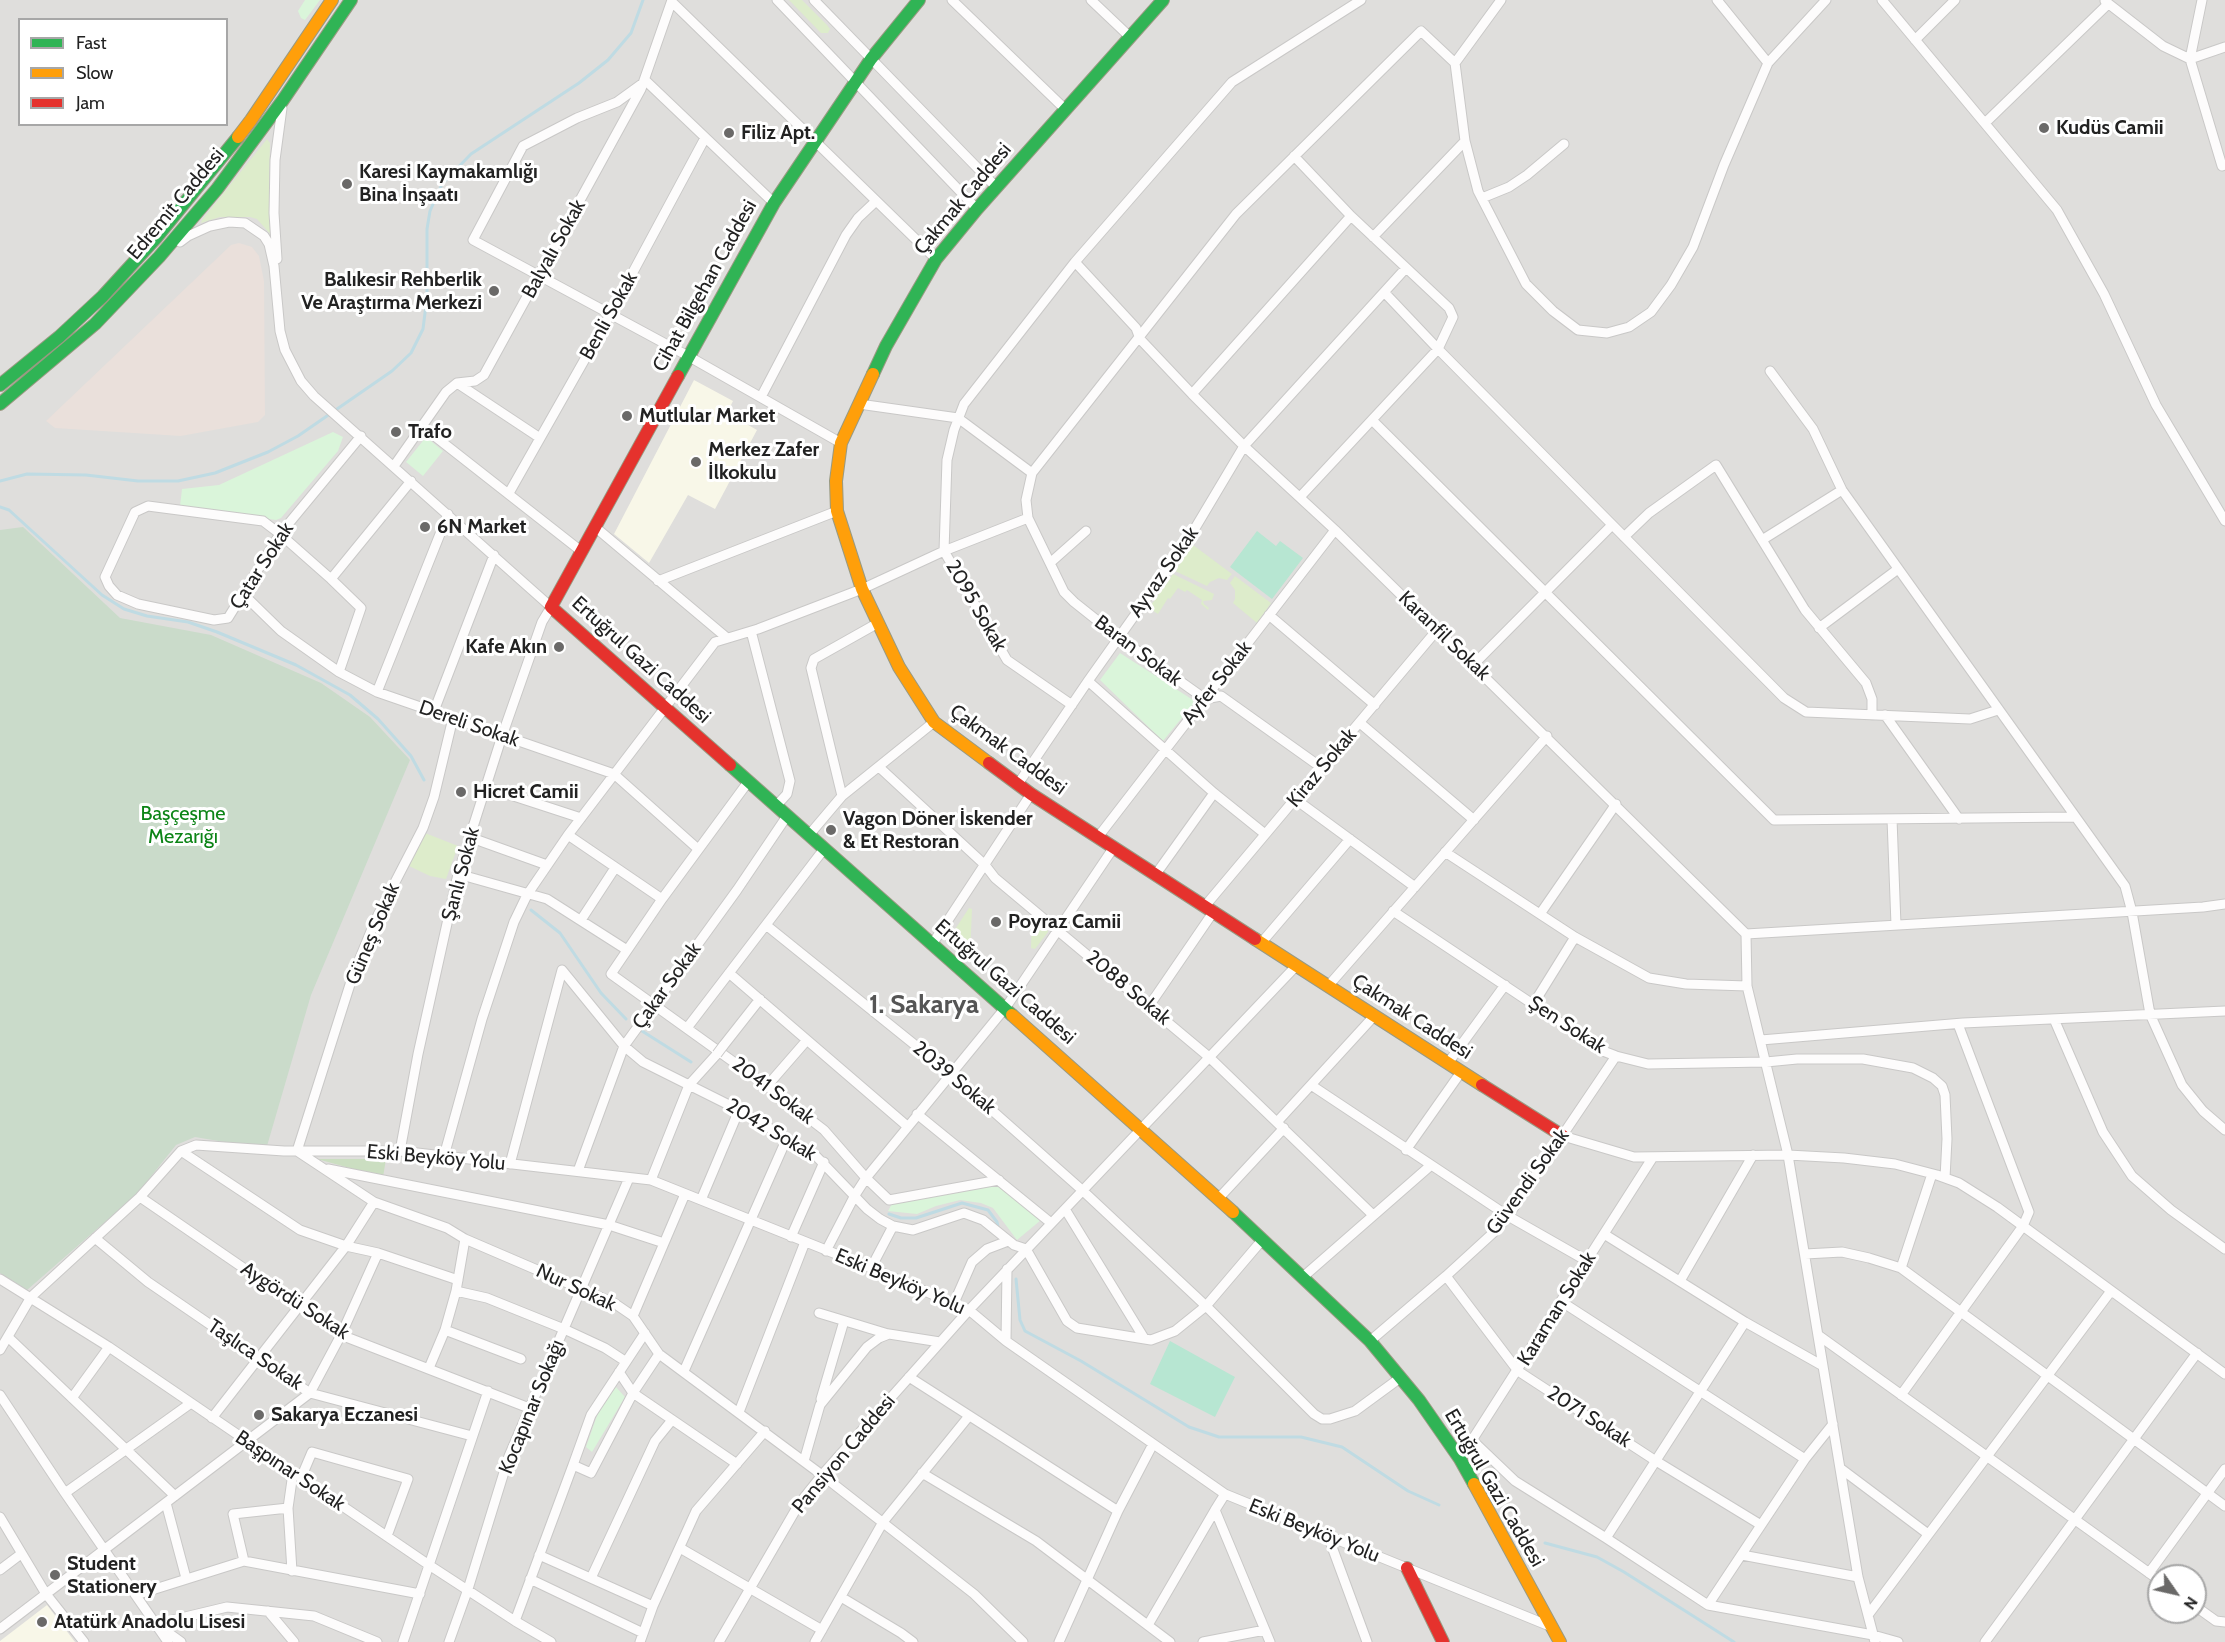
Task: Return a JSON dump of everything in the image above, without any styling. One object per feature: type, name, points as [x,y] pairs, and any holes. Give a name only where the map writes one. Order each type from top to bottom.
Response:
[{"type":"main road","name":"Edremit Caddesi","points":[[0,385],[59,337],[103,296],[156,238],[251,120],[332,0]]},
{"type":"main road","name":"Edremit Caddesi","points":[[0,404],[95,324],[159,257],[217,189],[283,100],[351,0]]},
{"type":"main road","name":"Cihat Bilgehan Caddesi","points":[[551,607],[774,203],[871,59],[919,0]]},
{"type":"main road","name":"Çakmak Caddesi","points":[[1163,0],[996,187],[936,259],[886,346],[841,443],[836,481],[837,511],[862,589],[899,667],[934,722],[1032,794],[1563,1136]]},
{"type":"main road","name":"Ertuğrul Gazi Caddesi","points":[[551,607],[1006,1007],[1263,1239],[1370,1341],[1419,1400],[1460,1460],[1560,1642]]},
{"type":"main road","points":[[1407,1568],[1443,1642]]},
{"type":"street","points":[[777,0],[977,209]]},
{"type":"street","points":[[814,0],[996,187]]},
{"type":"street","points":[[952,0],[1066,110]]},
{"type":"street","points":[[1091,0],[1130,37]]},
{"type":"street","name":"2095 Sokak","points":[[1072,705],[1007,660],[944,551],[947,460],[958,418],[964,404],[1075,262],[1232,82],[1361,0]]},
{"type":"street","points":[[1455,63],[1502,0]]},
{"type":"street","points":[[1717,0],[1768,63]]},
{"type":"street","points":[[860,404],[958,418],[1032,473],[1140,339],[1236,214],[1421,31],[1455,63],[1465,141],[1482,198],[1526,284],[1553,311],[1578,330],[1607,333],[1629,327],[1652,312],[1693,247],[1724,165],[1768,63],[1826,0]]},
{"type":"street","points":[[1882,0],[2057,210],[2104,294],[2156,405],[2225,521]]},
{"type":"street","points":[[1915,40],[1955,0]]},
{"type":"street","points":[[2202,0],[2190,59],[2222,166],[2225,165]]},
{"type":"street","points":[[672,1],[815,140],[875,202],[936,259]]},
{"type":"street","name":"Balyalı Sokak","points":[[457,383],[475,381],[484,375],[646,81],[672,1]]},
{"type":"street","points":[[1985,123],[2106,2],[2163,46],[2190,59],[2225,47]]},
{"type":"street","points":[[774,203],[646,81],[617,102],[577,118],[523,146],[473,240],[688,356],[841,443]]},
{"type":"street","points":[[277,300],[279,289],[274,213],[275,160],[283,100]]},
{"type":"street","name":"Benli Sokak","points":[[509,493],[610,314],[705,138]]},
{"type":"street","points":[[1373,237],[1465,141]]},
{"type":"street","points":[[1482,198],[1527,175],[1564,144]]},
{"type":"street","points":[[1294,156],[1351,216],[1449,308],[1453,317],[1438,349],[1300,497]]},
{"type":"street","points":[[761,397],[846,235],[858,218],[875,202]]},
{"type":"street","points":[[1192,394],[1351,216]]},
{"type":"street","points":[[159,257],[188,236],[210,226],[230,222],[245,223],[258,230],[269,244],[277,300]]},
{"type":"street","name":"Karanfil Sokak","points":[[1075,262],[1136,328],[1140,339],[1192,394],[1547,736],[1746,934]]},
{"type":"street","name":"Ayvaz Sokak","points":[[1018,784],[1118,637],[1188,540],[1244,446],[1406,268]]},
{"type":"street","points":[[1384,292],[1784,698],[1806,712],[1970,719],[1998,710]]},
{"type":"street","name":"Ertuğrul Gazi Caddesi","points":[[277,300],[280,331],[285,350],[301,381],[314,396],[551,607]]},
{"type":"street","points":[[1770,371],[1813,429],[1842,490],[2125,886],[2132,912],[2150,1014],[2182,1085],[2203,1111],[2225,1130]]},
{"type":"street","points":[[394,465],[446,392],[457,383],[540,438]]},
{"type":"street","points":[[1372,420],[1774,820],[2075,818]]},
{"type":"street","points":[[423,427],[581,551]]},
{"type":"street","name":"Çatar Sokak","points":[[280,534],[263,521],[148,506],[135,512],[105,577],[117,595],[138,604],[214,620],[228,618],[280,534],[361,436]]},
{"type":"street","points":[[1624,537],[1649,513],[1716,465],[1805,610],[1866,683],[1872,699],[1872,715]]},
{"type":"street","name":"Baran Sokak","points":[[1032,473],[1026,500],[1028,518],[1064,591],[1074,602],[1204,699],[1221,696],[1322,768]]},
{"type":"street","points":[[331,579],[411,481]]},
{"type":"street","points":[[1761,540],[1842,490]]},
{"type":"street","points":[[658,581],[837,511]]},
{"type":"street","points":[[377,692],[448,514]]},
{"type":"street","points":[[444,1156],[486,1008],[514,922],[528,895],[568,835],[714,642],[751,631],[862,589],[944,551],[1028,518]]},
{"type":"street","points":[[1473,665],[1612,525]]},
{"type":"street","points":[[595,527],[727,638]]},
{"type":"street","name":"Ayfer Sokak","points":[[1098,837],[1335,530]]},
{"type":"street","points":[[1050,563],[1086,531]]},
{"type":"street","points":[[280,534],[362,608],[339,672]]},
{"type":"street","points":[[434,711],[494,555]]},
{"type":"street","points":[[1819,628],[1898,569]]},
{"type":"street","name":"Dereli Sokak","points":[[243,594],[281,632],[339,672],[377,692],[614,774],[698,849]]},
{"type":"street","name":"Şanlı Sokak","points":[[400,1151],[418,1054],[459,874],[502,736],[542,622],[551,607]]},
{"type":"street","points":[[1269,615],[1375,705]]},
{"type":"street","points":[[842,796],[811,668],[814,659],[878,623]]},
{"type":"street","name":"Kiraz Sokak","points":[[1149,1006],[1210,908],[1265,834],[1437,630]]},
{"type":"street","points":[[751,631],[790,781],[786,794],[776,806]]},
{"type":"street","points":[[1088,681],[1214,793],[1265,834]]},
{"type":"street","points":[[1885,716],[1959,819]]},
{"type":"street","name":"Güneş Sokak","points":[[297,1151],[353,975],[376,918],[420,835],[430,808],[453,718]]},
{"type":"street","points":[[809,835],[842,796],[934,722]]},
{"type":"street","points":[[1359,723],[1474,820]]},
{"type":"street","points":[[1329,985],[1547,736]]},
{"type":"street","name":"2088 Sokak","points":[[879,767],[985,865],[995,878],[1058,928],[1209,1057],[1374,1215]]},
{"type":"street","points":[[459,874],[547,899],[627,950],[748,782]]},
{"type":"street","points":[[486,787],[581,818]]},
{"type":"street","points":[[1156,874],[1214,793]]},
{"type":"street","points":[[933,943],[1032,794]]},
{"type":"street","points":[[1295,799],[1415,887]]},
{"type":"street","points":[[1540,914],[1616,804]]},
{"type":"street","name":"Çakar Sokak","points":[[578,1172],[624,1046],[652,1004],[737,890],[787,816]]},
{"type":"street","points":[[1892,819],[1896,925]]},
{"type":"street","points":[[568,835],[662,899]]},
{"type":"street","points":[[470,837],[547,865]]},
{"type":"street","points":[[1262,942],[1350,839]]},
{"type":"street","points":[[826,1251],[866,1178],[1006,1007],[1114,847]]},
{"type":"street","points":[[687,1028],[824,849]]},
{"type":"street","points":[[1445,852],[1575,938],[1649,978],[1686,984],[1747,986]]},
{"type":"street","points":[[581,920],[615,868]]},
{"type":"street","points":[[1874,1639],[1858,1577],[1788,1155],[1747,986],[1746,934],[2132,912],[2225,904]]},
{"type":"street","name":"Şen Sokak","points":[[1394,911],[1604,1052],[1616,1056],[1648,1064],[1863,1059],[1913,1068],[1933,1078],[1941,1086],[1945,1095],[1947,1139],[1945,1178]]},
{"type":"street","name":"2039 Sokak","points":[[766,925],[951,1074],[1206,1306],[1322,1419],[1355,1412],[1400,1378]]},
{"type":"street","points":[[1534,1004],[1575,938]]},
{"type":"street","name":"2041 Sokak","points":[[627,950],[611,974],[767,1086],[824,1130],[866,1178],[889,1200],[999,1180]]},
{"type":"street","name":"Pansiyon Caddesi","points":[[719,1642],[748,1588],[799,1504],[822,1475],[1007,1269],[1298,965]]},
{"type":"street","name":"2042 Sokak","points":[[510,1164],[562,970],[624,1046],[643,1062],[739,1110],[824,1162],[867,1209],[893,1226]]},
{"type":"street","points":[[729,974],[907,1126]]},
{"type":"street","points":[[1448,1063],[1505,985]]},
{"type":"street","points":[[651,1180],[689,1085],[717,1054],[760,999]]},
{"type":"street","points":[[1761,1040],[1958,1024],[2225,1011]]},
{"type":"street","points":[[1218,1198],[1281,1125],[1311,1086],[1375,1016]]},
{"type":"street","points":[[2054,1019],[2103,1132],[2132,1176],[2170,1210],[2225,1249]]},
{"type":"street","points":[[1901,1395],[2023,1226],[2029,1212],[1958,1024]]},
{"type":"street","points":[[767,1086],[807,1040]]},
{"type":"street","name":"Güvendi Sokak","points":[[1370,1341],[1446,1276],[1508,1216],[1616,1056]]},
{"type":"street","points":[[1406,1150],[1461,1072]]},
{"type":"street","points":[[1311,1086],[1508,1216],[1587,1261]]},
{"type":"street","points":[[701,1200],[739,1110]]},
{"type":"street","points":[[917,1114],[1052,1223]]},
{"type":"street","points":[[1563,1136],[1634,1157],[1788,1155],[1844,1158],[1895,1164],[1945,1178],[1978,1195],[2023,1226],[2225,1374]]},
{"type":"street","points":[[684,1371],[787,1138]]},
{"type":"street","name":"Eski Beyköy Yolu","points":[[181,1151],[196,1145],[254,1150],[400,1151],[651,1180],[969,1310],[1006,1341],[1225,1494],[1552,1627]]},
{"type":"street","points":[[0,1350],[31,1297],[140,1197],[181,1151],[300,1230],[458,1280]]},
{"type":"street","name":"Nur Sokak","points":[[297,1151],[374,1202],[447,1228],[465,1239],[614,1303],[633,1316],[659,1354],[765,1431],[883,1522],[974,1594],[1023,1642]]},
{"type":"street","points":[[1680,1281],[1753,1155]]},
{"type":"street","name":"Karaman Sokak","points":[[1460,1460],[1653,1157]]},
{"type":"street","points":[[791,1236],[824,1162]]},
{"type":"street","points":[[1303,1277],[1430,1166]]},
{"type":"street","points":[[323,1168],[609,1225],[664,1243]]},
{"type":"street","points":[[1901,1268],[1932,1174]]},
{"type":"street","name":"Kocapınar Sokağı","points":[[449,1642],[468,1589],[509,1456],[629,1178]]},
{"type":"street","points":[[633,1316],[685,1194]]},
{"type":"street","name":"Aygördü Sokak","points":[[140,1197],[341,1335],[529,1408]]},
{"type":"street","points":[[212,1418],[346,1246],[374,1202]]},
{"type":"street","points":[[1065,1209],[1144,1338]]},
{"type":"street","points":[[871,1268],[893,1226],[912,1230],[964,1214],[983,1220],[1008,1241],[1026,1249],[1067,1321],[1077,1328],[1151,1340],[1175,1331],[1206,1306],[1263,1239]]},
{"type":"street","points":[[1604,1234],[1745,1322],[1823,1366]]},
{"type":"street","name":"Taşlıca Sokak","points":[[95,1238],[147,1282],[310,1393],[472,1436]]},
{"type":"street","points":[[429,1368],[445,1330],[456,1291],[465,1239]]},
{"type":"street","points":[[954,1303],[972,1262],[982,1253],[1008,1241]]},
{"type":"street","points":[[739,1412],[806,1242]]},
{"type":"street","points":[[1804,1254],[1842,1252],[1901,1268],[2225,1506]]},
{"type":"street","points":[[0,1629],[310,1393],[341,1335],[378,1253]]},
{"type":"street","points":[[1006,1341],[1007,1269]]},
{"type":"street","name":"2071 Sokak","points":[[1446,1276],[1518,1371],[1656,1461],[1761,1525]]},
{"type":"street","name":"Başpınar Sokak","points":[[0,1279],[109,1347],[429,1565],[551,1642]]},
{"type":"street","points":[[456,1291],[487,1298],[564,1329],[625,1360]]},
{"type":"street","points":[[1868,1615],[2111,1291]]},
{"type":"street","points":[[1562,1302],[1805,1459]]},
{"type":"street","points":[[819,1313],[889,1334],[940,1342]]},
{"type":"street","points":[[804,1461],[844,1321]]},
{"type":"street","points":[[1606,1538],[1745,1322]]},
{"type":"street","points":[[445,1330],[521,1359]]},
{"type":"street","points":[[515,1621],[591,1415],[625,1360],[645,1333]]},
{"type":"street","points":[[820,1405],[867,1347],[889,1334]]},
{"type":"street","points":[[1818,1335],[2147,1572]]},
{"type":"street","points":[[8,1337],[175,1496]]},
{"type":"street","points":[[72,1398],[109,1347]]},
{"type":"street","points":[[1985,1642],[2197,1353]]},
{"type":"street","points":[[573,1465],[591,1473],[633,1393],[659,1354]]},
{"type":"street","points":[[619,1372],[633,1393],[737,1464]]},
{"type":"street","points":[[909,1377],[1118,1511]]},
{"type":"street","points":[[403,1642],[488,1391]]},
{"type":"street","points":[[0,1395],[168,1642]]},
{"type":"street","points":[[65,1493],[191,1403]]},
{"type":"street","points":[[815,1642],[883,1522],[969,1416]]},
{"type":"street","points":[[591,1578],[655,1441],[672,1420]]},
{"type":"street","points":[[1708,1605],[1805,1459],[1833,1424]]},
{"type":"street","points":[[531,1579],[641,1637],[696,1511],[765,1431]]},
{"type":"street","points":[[1472,1440],[1515,1480],[1708,1605],[1898,1642]]},
{"type":"street","points":[[1059,1642],[1118,1511],[1154,1444]]},
{"type":"street","points":[[292,1571],[288,1508],[297,1475],[312,1452],[408,1479],[387,1536]]},
{"type":"street","points":[[1840,1468],[1928,1534]]},
{"type":"street","points":[[2156,1564],[2225,1469]]},
{"type":"street","points":[[922,1473],[1036,1541],[1170,1642]]},
{"type":"street","points":[[1148,1625],[1225,1494]]},
{"type":"street","points":[[166,1503],[186,1578]]},
{"type":"street","points":[[244,1561],[233,1514],[288,1508]]},
{"type":"street","points":[[1215,1510],[1270,1642]]},
{"type":"street","points":[[0,1517],[46,1594],[84,1642]]},
{"type":"street","points":[[1328,1536],[1367,1642]]},
{"type":"street","points":[[680,1548],[822,1630]]},
{"type":"street","points":[[0,1570],[21,1554]]},
{"type":"street","points":[[539,1554],[653,1606]]},
{"type":"street","points":[[1742,1554],[1858,1577]]},
{"type":"street","points":[[136,1595],[244,1561],[420,1594]]},
{"type":"street","points":[[841,1597],[913,1642]]},
{"type":"street","points":[[181,1642],[156,1624],[228,1607],[314,1616],[376,1642]]},
{"type":"street","points":[[268,1611],[294,1642]]},
{"type":"street","points":[[2207,1615],[2216,1621],[2225,1622]]},
{"type":"street","points":[[1203,1642],[1265,1630]]},
{"type":"shaded area","points":[[0,0],[2225,0],[2225,1642],[0,1642]]},
{"type":"shaded area","points":[[239,243],[252,247],[259,256],[264,281],[265,415],[258,422],[181,436],[55,428],[46,421],[231,245]]},
{"type":"shaded area","name":"Merkez Zafer İlkokulu","points":[[694,380],[733,401],[727,413],[757,430],[715,509],[688,495],[649,563],[614,534]]},
{"type":"shaded area","name":"Atatürk Anadolu Lisesi","points":[[47,1605],[75,1642],[0,1642],[0,1641]]},
{"type":"green space","points":[[305,0],[320,0],[305,20],[301,18],[298,11]]},
{"type":"green space","points":[[789,0],[802,0],[827,25],[830,29],[828,33],[821,33]]},
{"type":"green space","points":[[267,139],[270,143],[269,188],[272,236],[257,219],[250,217],[220,217],[201,223],[202,220]]},
{"type":"green space","points":[[333,432],[343,437],[338,451],[281,518],[276,520],[180,506],[182,489],[219,485]]},
{"type":"green space","points":[[426,437],[443,451],[423,476],[406,462]]},
{"type":"green space","name":"Başçeşme Mezarığı","points":[[23,527],[120,618],[211,635],[321,683],[370,717],[410,760],[311,995],[267,1146],[254,1147],[195,1137],[176,1145],[137,1194],[27,1290],[0,1273],[0,530]]},
{"type":"green space","points":[[1257,531],[1276,546],[1280,541],[1303,558],[1272,599],[1230,567]]},
{"type":"green space","points":[[1193,545],[1232,574],[1227,580],[1219,578],[1207,586],[1175,571]]},
{"type":"green space","points":[[1173,574],[1214,594],[1212,600],[1203,601],[1209,608],[1208,610],[1201,604],[1202,600],[1187,590],[1185,592],[1178,588],[1170,599],[1168,598],[1158,614],[1149,608]]},
{"type":"green space","points":[[1235,576],[1271,603],[1257,623],[1233,603],[1235,590],[1230,583]]},
{"type":"green space","points":[[1120,653],[1193,700],[1194,703],[1163,741],[1100,680]]},
{"type":"green space","points":[[425,833],[458,846],[446,879],[430,876],[409,866]]},
{"type":"green space","points":[[969,908],[972,909],[970,955],[950,937]]},
{"type":"green space","points":[[1032,914],[1047,927],[1048,932],[1035,949],[1031,948]]},
{"type":"green space","points":[[317,1159],[386,1159],[383,1177]]},
{"type":"green space","points":[[998,1185],[1041,1220],[1017,1240],[993,1208],[981,1203],[960,1200],[917,1214],[888,1211],[893,1202]]},
{"type":"green space","points":[[1170,1341],[1235,1377],[1215,1417],[1150,1384]]},
{"type":"green space","points":[[615,1386],[625,1397],[592,1452],[586,1447],[599,1410]]},
{"type":"waterway","points":[[0,481],[27,474],[86,475],[138,481],[178,481],[215,473],[268,452],[298,436],[392,371],[411,353],[423,329],[427,297],[427,229],[430,211],[442,184],[471,154],[579,83],[608,60],[631,33],[643,0]]},
{"type":"waterway","points":[[0,507],[9,510],[102,595],[124,609],[147,616],[188,622],[217,632],[296,665],[350,695],[378,719],[411,756],[424,780]]},
{"type":"waterway","points":[[531,910],[560,933],[601,993],[626,1019]]},
{"type":"waterway","points":[[642,1031],[691,1062]]},
{"type":"waterway","points":[[889,1214],[901,1218],[916,1218],[962,1203],[988,1210],[997,1222],[999,1231]]},
{"type":"waterway","points":[[1016,1279],[1020,1320],[1025,1331],[1081,1361],[1189,1427],[1219,1437],[1301,1437],[1342,1447],[1408,1491],[1439,1505]]},
{"type":"waterway","points":[[1545,1543],[1597,1557],[1734,1642]]},
{"type":"traffic: fast","points":[[0,404],[95,324],[159,257],[217,189],[283,100],[351,0]]},
{"type":"traffic: fast","points":[[678,376],[774,203],[871,59],[919,0]]},
{"type":"traffic: fast","points":[[873,374],[886,346],[936,259],[977,209],[1163,0]]},
{"type":"traffic: fast","points":[[0,385],[59,337],[103,296],[156,238],[238,137]]},
{"type":"traffic: fast","points":[[730,765],[1012,1015]]},
{"type":"traffic: fast","points":[[1233,1212],[1370,1341],[1419,1400],[1460,1459],[1474,1484]]},
{"type":"traffic: slow","points":[[238,137],[332,0]]},
{"type":"traffic: slow","points":[[873,374],[841,443],[836,481],[837,511],[862,589],[899,667],[934,722],[989,763]]},
{"type":"traffic: slow","points":[[1255,939],[1482,1085]]},
{"type":"traffic: slow","points":[[1012,1015],[1233,1212]]},
{"type":"traffic: slow","points":[[1474,1484],[1560,1642]]},
{"type":"traffic: jam","points":[[678,376],[551,607],[730,765]]},
{"type":"traffic: jam","points":[[989,763],[1031,794],[1255,939]]},
{"type":"traffic: jam","points":[[1482,1085],[1563,1136]]},
{"type":"traffic: jam","points":[[1407,1568],[1443,1642]]},
{"type":"place","name":"Kudüs Camii","points":[[2044,128]]},
{"type":"place","name":"Filiz Apt.","points":[[729,133]]},
{"type":"place","name":"Karesi Kaymakamlığı Bina İnşaatı","points":[[347,184]]},
{"type":"place","name":"Balıkesir Rehberlik Ve Araştırma Merkezi","points":[[494,291]]},
{"type":"place","name":"Mutlular Market","points":[[627,416]]},
{"type":"place","name":"Trafo","points":[[396,432]]},
{"type":"place","name":"Merkez Zafer İlkokulu","points":[[696,462]]},
{"type":"place","name":"6N Market","points":[[425,527]]},
{"type":"place","name":"Kafe Akın","points":[[559,647]]},
{"type":"place","name":"Hicret Camii","points":[[461,792]]},
{"type":"place","name":"Vagon Döner İskender & Et Restoran","points":[[831,830]]},
{"type":"place","name":"Poyraz Camii","points":[[996,922]]},
{"type":"place","name":"Sakarya Eczanesi","points":[[259,1415]]},
{"type":"place","name":"Student Stationery","points":[[55,1575]]},
{"type":"place","name":"Atatürk Anadolu Lisesi","points":[[42,1622]]},
{"type":"district","name":"1. Sakarya","points":[[924,1005]]}]
